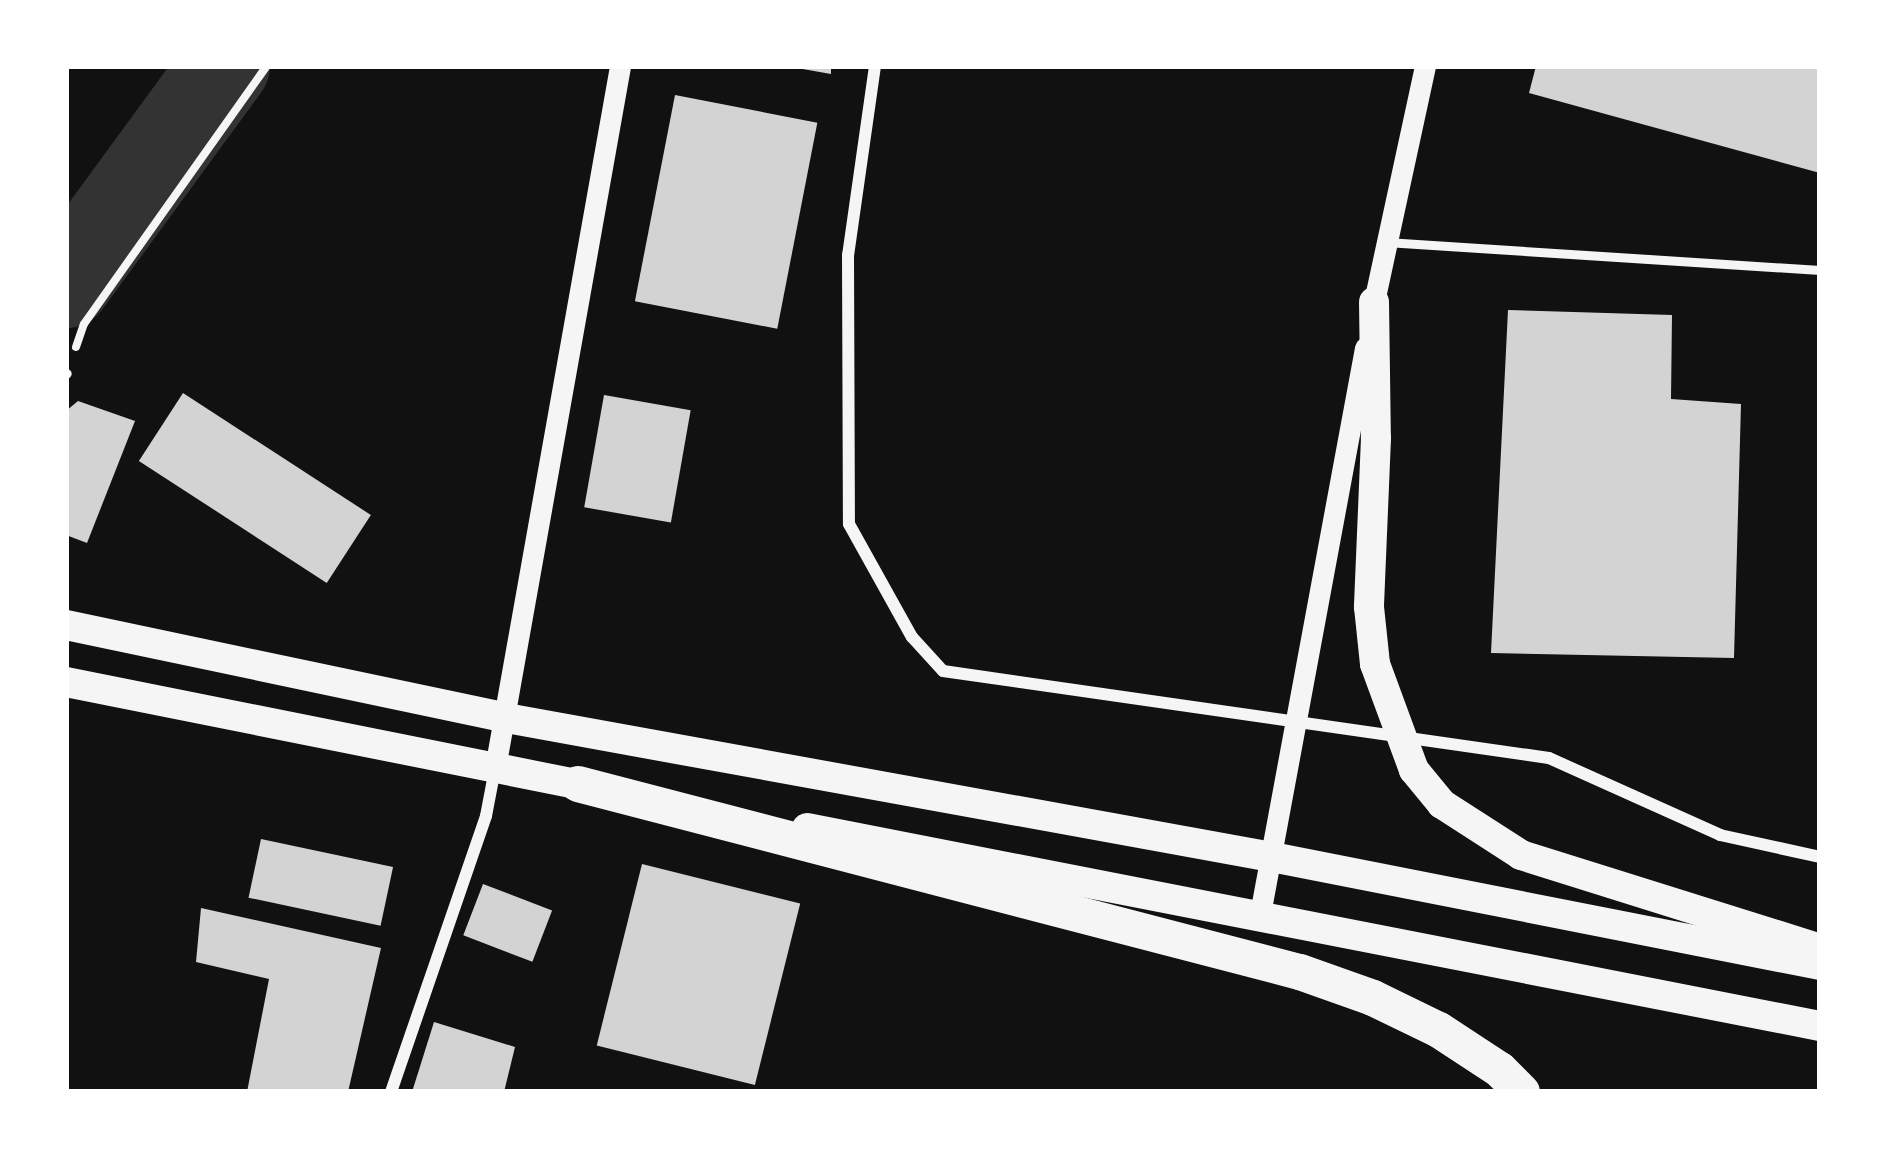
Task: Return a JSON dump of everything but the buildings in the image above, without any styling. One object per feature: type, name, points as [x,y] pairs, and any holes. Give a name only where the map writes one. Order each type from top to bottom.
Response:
[{"type":"highway","points":[[578,784],[1300,972],[1373,998],[1439,1030],[1500,1070],[1522,1092]]},
{"type":"main road","points":[[1373,302],[1376,439],[1369,607],[1376,664],[1414,770],[1442,804],[1521,855],[1820,949]]},
{"type":"main road","points":[[66,626],[506,718],[1272,857],[1820,965]]},
{"type":"main road","points":[[66,682],[1820,1026]]},
{"type":"street","points":[[391,1092],[486,816],[620,66]]},
{"type":"street","points":[[875,66],[848,255],[849,524],[912,638],[943,671],[1549,758],[1720,835],[1820,857]]},
{"type":"street","points":[[1260,914],[1373,302],[1425,66]]},
{"type":"lane","points":[[1387,242],[1820,270]]},
{"type":"path","points":[[66,373],[84,324],[267,66]]},
{"type":"waterway","points":[[66,283],[225,66]]}]
